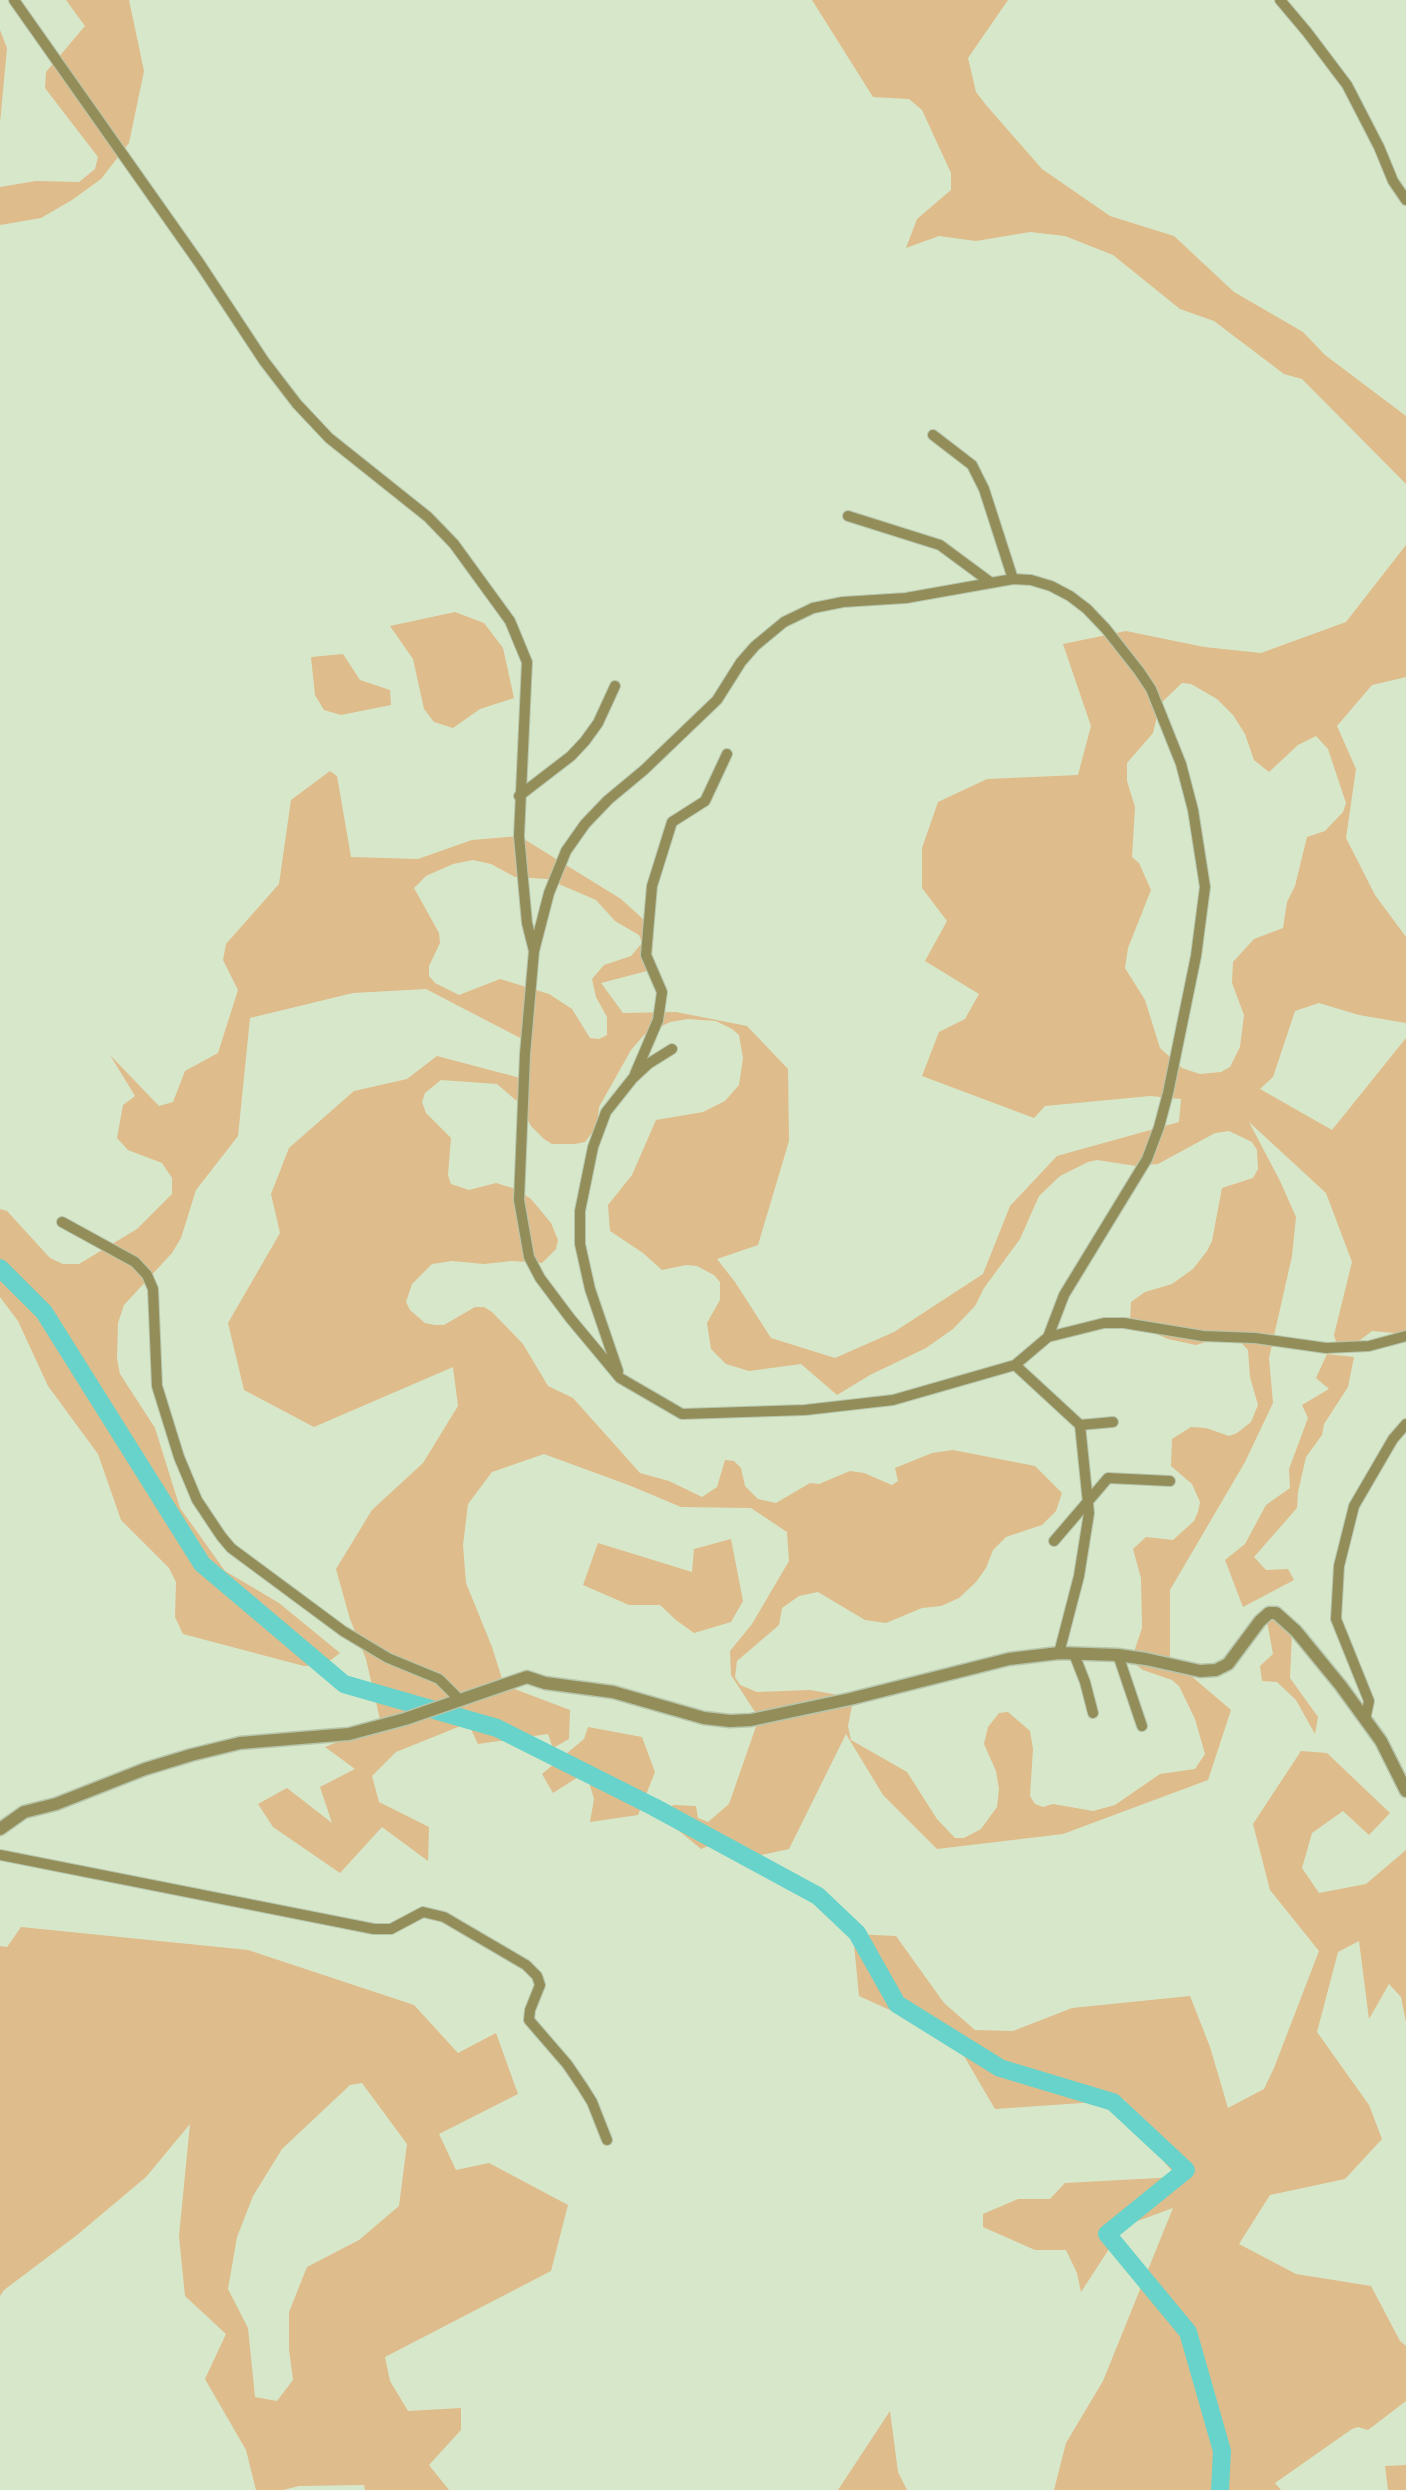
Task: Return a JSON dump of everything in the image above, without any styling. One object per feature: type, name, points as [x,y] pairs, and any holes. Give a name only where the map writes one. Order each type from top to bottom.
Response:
[{"type":"street","points":[[15,0],[200,264],[264,361],[297,404],[329,438],[428,517],[454,544],[510,621],[527,662],[519,836],[526,909],[534,951]]},
{"type":"street","points":[[1280,0],[1287,5],[1347,85],[1380,147],[1393,181],[1406,200]]},
{"type":"street","points":[[933,435],[972,465],[984,489],[1013,579]]},
{"type":"street","points":[[848,516],[940,545],[990,582]]},
{"type":"street","points":[[1048,1337],[1063,1295],[1147,1159],[1168,1093],[1196,956],[1205,887],[1193,810],[1181,764],[1152,689],[1106,629],[1087,609],[1051,586],[1031,580],[1013,579],[906,598],[843,602],[813,608],[784,622],[768,634],[741,662],[717,700],[608,800],[575,837],[566,851],[549,893],[534,951],[525,1054],[519,1200],[523,1233],[529,1257],[540,1278],[620,1378],[682,1415],[804,1410],[893,1400],[1015,1365],[1048,1337],[1104,1323],[1124,1323],[1203,1336],[1255,1338],[1326,1348],[1369,1346],[1406,1336]]},
{"type":"street","points":[[519,796],[571,756],[585,741],[598,723],[615,686]]},
{"type":"street","points":[[634,1078],[658,1020],[662,992],[646,955],[652,886],[672,822],[705,801],[727,754]]},
{"type":"street","points":[[620,1378],[590,1289],[578,1230],[580,1211],[593,1147],[606,1112],[648,1064],[672,1049]]},
{"type":"street","points":[[62,1222],[135,1262],[147,1275],[153,1290],[157,1386],[179,1457],[197,1500],[220,1536],[231,1548],[343,1631],[388,1658],[439,1679],[459,1699]]},
{"type":"street","points":[[1015,1365],[1080,1425],[1089,1499],[1079,1576],[1059,1653]]},
{"type":"street","points":[[1080,1425],[1114,1422]]},
{"type":"street","points":[[1365,1720],[1369,1701],[1336,1619],[1339,1566],[1354,1506],[1393,1439],[1406,1424]]},
{"type":"street","points":[[1054,1541],[1108,1478],[1170,1481]]},
{"type":"street","points":[[0,1829],[24,1812],[56,1804],[132,1774],[191,1755],[240,1743],[349,1734],[527,1677],[545,1683],[613,1692],[704,1718],[751,1720],[850,1699],[1009,1659],[1059,1653],[1118,1655],[1200,1671],[1216,1670],[1228,1664],[1269,1613],[1276,1613],[1296,1631],[1341,1686],[1381,1741],[1403,1778],[1406,1791]]},
{"type":"street","points":[[1073,1654],[1085,1682],[1093,1713]]},
{"type":"street","points":[[1118,1655],[1142,1726]]},
{"type":"street","points":[[0,1855],[374,1929],[391,1929],[423,1912],[444,1917],[526,1965],[537,1976],[540,1985],[529,2020],[568,2064],[592,2102],[607,2140]]},
{"type":"shaded area","points":[[66,0],[129,0],[144,71],[129,143],[101,179],[72,200],[41,218],[0,225],[0,187],[36,181],[79,182],[95,169],[98,157],[45,88],[46,72],[85,26]]},
{"type":"shaded area","points":[[812,0],[1008,0],[968,58],[976,92],[986,105],[1042,169],[1110,216],[1174,236],[1234,292],[1303,332],[1325,355],[1406,416],[1406,484],[1302,379],[1284,374],[1214,321],[1180,309],[1113,255],[1065,236],[1030,232],[976,241],[939,236],[906,248],[917,219],[951,190],[951,173],[922,110],[909,99],[873,97]]},
{"type":"shaded area","points":[[0,30],[7,48],[0,123]]},
{"type":"shaded area","points":[[1406,545],[1406,677],[1372,685],[1337,726],[1356,769],[1346,838],[1375,895],[1406,937],[1406,1023],[1359,1015],[1319,1003],[1295,1011],[1273,1077],[1260,1089],[1332,1130],[1406,1038],[1406,1334],[1372,1331],[1359,1341],[1337,1345],[1334,1335],[1352,1262],[1326,1193],[1249,1122],[1296,1217],[1292,1256],[1269,1358],[1273,1403],[1245,1462],[1170,1590],[1170,1664],[1190,1675],[1231,1710],[1208,1780],[1063,1834],[937,1849],[883,1795],[846,1734],[789,1849],[752,1857],[727,1838],[701,1849],[661,1816],[673,1805],[696,1806],[698,1818],[708,1822],[729,1804],[759,1718],[731,1675],[730,1651],[752,1624],[789,1561],[787,1532],[751,1508],[681,1507],[544,1454],[492,1472],[468,1504],[463,1545],[466,1583],[504,1685],[570,1710],[569,1739],[553,1748],[548,1734],[478,1744],[468,1723],[396,1752],[372,1776],[379,1802],[429,1827],[428,1861],[382,1827],[340,1873],[273,1827],[258,1804],[287,1788],[332,1823],[320,1787],[355,1769],[325,1747],[381,1724],[366,1659],[350,1619],[336,1569],[372,1510],[423,1463],[458,1406],[453,1367],[314,1427],[244,1390],[228,1323],[280,1233],[271,1194],[289,1148],[354,1091],[407,1079],[437,1056],[524,1079],[526,1041],[426,989],[353,993],[250,1018],[238,1136],[196,1190],[181,1238],[172,1253],[124,1305],[118,1323],[117,1359],[120,1374],[155,1428],[180,1508],[225,1571],[279,1603],[340,1653],[324,1665],[304,1666],[183,1634],[175,1617],[176,1582],[169,1568],[121,1520],[98,1454],[48,1386],[18,1321],[0,1297],[0,1209],[7,1211],[50,1258],[63,1264],[79,1264],[137,1229],[172,1194],[172,1178],[162,1163],[128,1150],[117,1138],[123,1105],[135,1096],[110,1055],[159,1106],[173,1102],[185,1071],[218,1053],[238,990],[223,960],[226,944],[279,884],[291,800],[330,771],[337,776],[351,857],[418,859],[472,840],[519,836],[621,899],[654,929],[651,970],[601,983],[623,1013],[676,1012],[747,1026],[788,1069],[789,1141],[758,1245],[717,1259],[771,1338],[835,1358],[894,1332],[983,1274],[1010,1206],[1057,1156],[1179,1122],[1181,1099],[1150,1096],[1045,1106],[1034,1118],[922,1076],[939,1032],[965,1019],[979,994],[925,961],[947,921],[922,888],[922,848],[938,802],[987,779],[1078,775],[1091,726],[1063,644],[1126,631],[1204,647],[1261,653],[1346,622]],"holes":[[[1182,683],[1191,684],[1217,699],[1233,715],[1245,734],[1254,760],[1269,772],[1298,745],[1316,736],[1328,749],[1346,803],[1343,812],[1325,831],[1307,837],[1295,886],[1287,902],[1283,928],[1254,939],[1233,962],[1232,983],[1244,1015],[1240,1047],[1230,1067],[1221,1072],[1200,1074],[1182,1068],[1160,1048],[1145,1000],[1125,968],[1128,948],[1151,890],[1139,863],[1132,857],[1135,807],[1127,781],[1127,763],[1153,733],[1160,704]],[[473,860],[491,864],[515,877],[547,879],[596,900],[615,921],[639,935],[642,943],[631,956],[604,965],[592,979],[596,997],[607,1017],[607,1035],[599,1039],[590,1038],[572,1009],[549,994],[500,979],[459,995],[435,983],[429,976],[429,966],[440,943],[439,933],[414,888],[426,876],[453,864]],[[688,1019],[716,1021],[739,1035],[743,1058],[739,1085],[725,1101],[703,1112],[656,1120],[632,1175],[608,1205],[610,1231],[643,1253],[662,1270],[686,1265],[697,1266],[714,1275],[720,1282],[720,1300],[707,1323],[711,1349],[726,1364],[749,1371],[801,1364],[837,1395],[870,1375],[926,1348],[953,1329],[975,1306],[984,1288],[1020,1239],[1039,1196],[1060,1176],[1097,1160],[1136,1166],[1158,1164],[1215,1133],[1229,1131],[1252,1142],[1257,1150],[1258,1169],[1253,1178],[1222,1188],[1212,1241],[1207,1251],[1193,1269],[1172,1284],[1145,1292],[1131,1302],[1130,1323],[1168,1339],[1196,1345],[1225,1336],[1236,1337],[1248,1350],[1250,1377],[1258,1405],[1251,1422],[1237,1433],[1229,1436],[1206,1428],[1191,1427],[1172,1439],[1171,1466],[1192,1484],[1200,1502],[1198,1512],[1194,1521],[1173,1540],[1146,1537],[1133,1549],[1141,1578],[1142,1628],[1133,1655],[1135,1664],[1143,1670],[1172,1680],[1179,1686],[1195,1719],[1205,1754],[1195,1769],[1160,1774],[1115,1805],[1093,1811],[1053,1804],[1043,1807],[1035,1804],[1030,1796],[1033,1749],[1030,1731],[1008,1712],[999,1713],[988,1727],[984,1744],[996,1771],[999,1789],[997,1807],[981,1829],[964,1838],[955,1838],[937,1819],[907,1772],[851,1740],[848,1726],[853,1700],[850,1697],[810,1690],[757,1692],[740,1685],[735,1677],[737,1661],[779,1625],[782,1608],[799,1596],[818,1592],[865,1620],[886,1623],[922,1608],[941,1606],[959,1598],[976,1582],[986,1568],[993,1550],[1006,1537],[1042,1525],[1056,1511],[1062,1493],[1035,1466],[953,1450],[932,1453],[895,1468],[898,1481],[892,1485],[864,1473],[850,1471],[819,1484],[810,1483],[776,1503],[758,1499],[745,1486],[741,1468],[734,1461],[725,1460],[717,1487],[702,1497],[669,1481],[640,1473],[573,1398],[548,1386],[523,1344],[492,1312],[484,1307],[475,1307],[444,1325],[435,1325],[425,1323],[410,1310],[406,1302],[412,1284],[432,1264],[452,1261],[484,1264],[512,1261],[542,1263],[556,1249],[558,1240],[551,1223],[531,1199],[516,1189],[496,1183],[469,1190],[451,1184],[448,1175],[451,1138],[426,1113],[422,1102],[425,1093],[441,1080],[497,1084],[518,1102],[531,1126],[544,1139],[552,1144],[585,1142],[597,1126],[599,1107],[631,1050],[644,1035],[670,1022]]]},
{"type":"shaded area","points":[[455,612],[484,623],[503,648],[514,698],[480,709],[453,728],[434,722],[424,709],[413,659],[390,626]]},
{"type":"shaded area","points":[[343,654],[360,680],[390,690],[391,705],[341,715],[324,710],[315,695],[311,657]]},
{"type":"shaded area","points":[[1327,1354],[1354,1357],[1348,1387],[1324,1424],[1322,1435],[1306,1457],[1297,1508],[1254,1557],[1266,1570],[1288,1569],[1294,1580],[1243,1607],[1225,1560],[1245,1544],[1266,1505],[1290,1488],[1289,1469],[1308,1418],[1302,1405],[1329,1389],[1316,1378]]},
{"type":"shaded area","points":[[731,1539],[743,1601],[731,1622],[694,1633],[660,1605],[629,1605],[583,1585],[598,1543],[692,1572],[694,1549]]},
{"type":"shaded area","points":[[1278,1616],[1292,1633],[1290,1678],[1318,1717],[1315,1734],[1296,1700],[1277,1682],[1262,1681],[1260,1666],[1273,1654],[1267,1621]]},
{"type":"shaded area","points":[[588,1727],[642,1737],[655,1772],[638,1815],[590,1822],[594,1799],[586,1772],[553,1793],[542,1774],[584,1739]]},
{"type":"shaded area","points":[[1301,1751],[1327,1753],[1390,1813],[1369,1835],[1343,1811],[1312,1833],[1302,1868],[1319,1893],[1366,1884],[1406,1850],[1406,2022],[1401,1997],[1389,1984],[1369,2019],[1359,1941],[1338,1952],[1317,2032],[1369,2105],[1382,2139],[1345,2179],[1270,2195],[1239,2244],[1296,2274],[1371,2286],[1400,2341],[1406,2346],[1406,2401],[1368,2430],[1358,2427],[1352,2429],[1275,2483],[1281,2490],[1054,2490],[1066,2443],[1103,2381],[1173,2208],[1124,2226],[1081,2292],[1077,2273],[1066,2250],[1035,2250],[983,2227],[983,2214],[1018,2199],[1050,2199],[1065,2183],[1177,2177],[1148,2143],[1125,2100],[995,2109],[954,2039],[859,1996],[853,1934],[896,1936],[944,2003],[975,2030],[1013,2031],[1072,2008],[1190,1996],[1210,2047],[1228,2108],[1264,2089],[1319,1951],[1270,1890],[1253,1824]]},
{"type":"shaded area","points":[[21,1927],[248,1950],[414,2005],[458,2053],[496,2033],[518,2094],[439,2134],[456,2170],[489,2163],[568,2205],[551,2271],[385,2357],[390,2381],[408,2411],[461,2408],[461,2430],[429,2465],[449,2490],[365,2490],[364,2485],[256,2490],[246,2450],[205,2379],[226,2334],[185,2296],[179,2236],[190,2124],[146,2177],[77,2235],[4,2290],[0,2296],[0,1946],[7,1947]],"holes":[[[362,2083],[407,2144],[399,2206],[359,2240],[307,2267],[289,2312],[289,2349],[293,2380],[277,2401],[255,2397],[248,2328],[228,2289],[237,2237],[253,2196],[282,2149],[350,2085]]]},
{"type":"shaded area","points":[[890,2411],[898,2472],[907,2490],[838,2490]]},
{"type":"shaded area","points":[[1406,2465],[1406,2490],[1388,2490],[1385,2466]]},
{"type":"waterway","points":[[0,1268],[44,1312],[202,1564],[344,1684],[497,1728],[654,1807],[818,1896],[857,1933],[897,2004],[1000,2068],[1113,2102],[1186,2170],[1107,2234],[1188,2332],[1222,2451],[1220,2490]]}]
